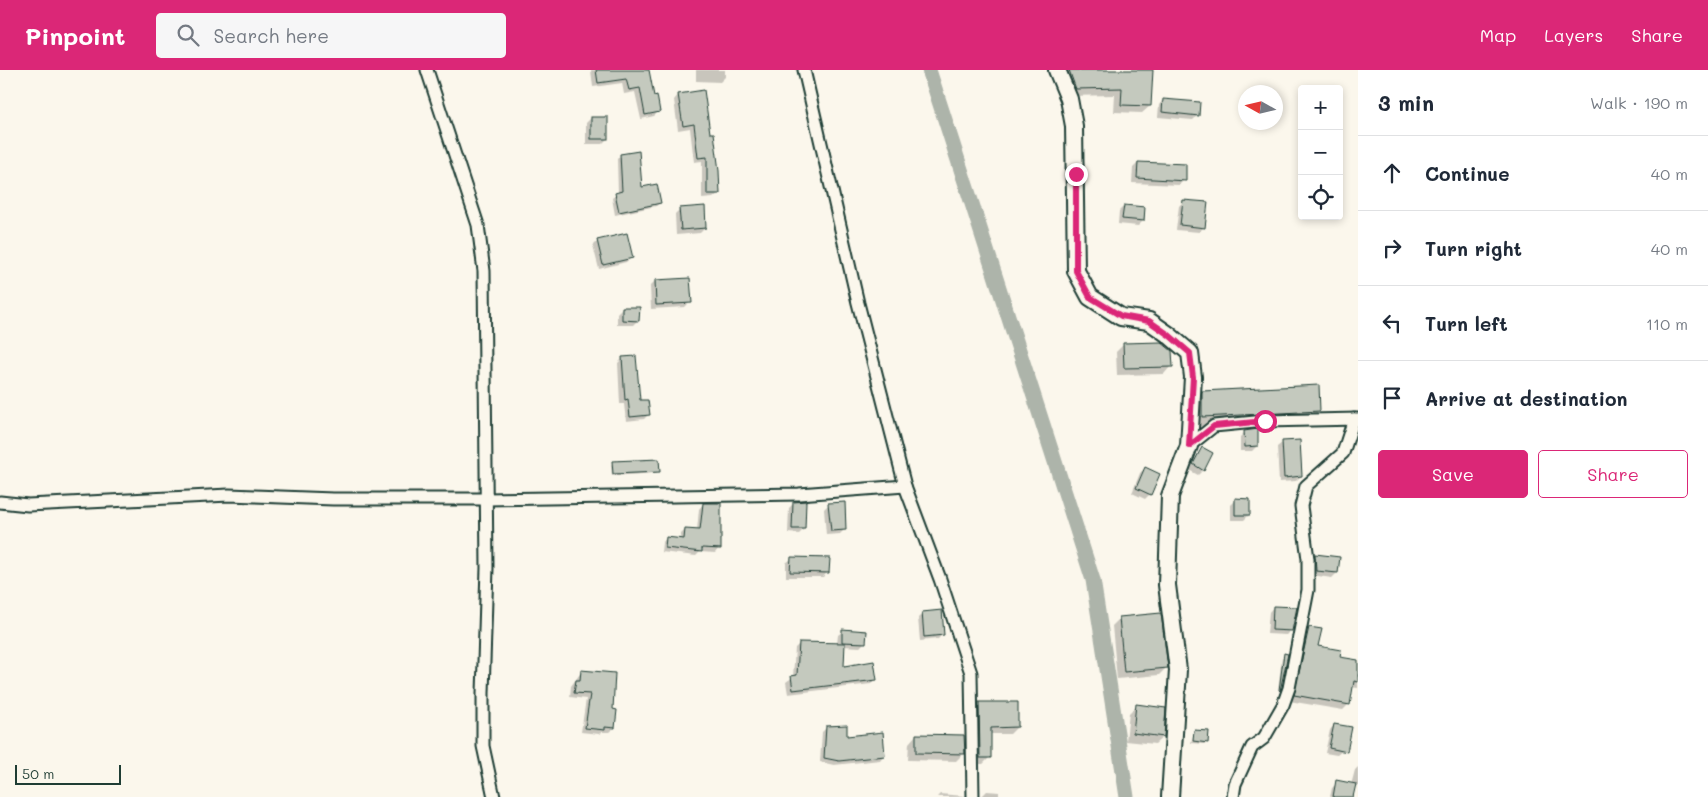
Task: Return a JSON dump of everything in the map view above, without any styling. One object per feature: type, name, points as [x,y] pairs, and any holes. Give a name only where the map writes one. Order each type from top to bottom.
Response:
[{"type":"street","points":[[428,70],[478,225],[484,271],[487,396],[487,568],[483,746],[494,797]]},
{"type":"street","points":[[804,70],[858,303],[905,486],[940,579],[971,673],[973,797]]},
{"type":"street","points":[[1057,70],[1069,99],[1074,126],[1076,271],[1090,297],[1121,316],[1149,321],[1190,353],[1193,377],[1189,446],[1170,496],[1167,585],[1178,670],[1170,797]]},
{"type":"street","points":[[1189,446],[1214,426],[1265,421],[1356,419],[1343,453],[1306,486],[1301,506],[1308,559],[1308,590],[1289,688],[1283,705],[1264,738],[1252,747],[1235,784],[1233,797]]},
{"type":"street","points":[[0,502],[28,505],[229,495],[486,499],[799,494],[905,486]]},
{"type":"building","points":[[596,70],[649,70],[654,96],[657,95],[660,112],[645,115],[640,88],[629,90],[626,79],[598,83]]},
{"type":"building","points":[[1069,70],[1153,70],[1151,106],[1121,105],[1122,88],[1076,89]]},
{"type":"building","points":[[704,90],[710,133],[714,133],[720,194],[707,194],[707,157],[698,158],[694,124],[683,126],[678,94]]},
{"type":"building","points":[[1163,99],[1200,102],[1199,116],[1162,112]]},
{"type":"building","points":[[591,117],[608,117],[608,139],[591,139]]},
{"type":"building","points":[[639,151],[642,187],[657,184],[661,203],[619,212],[615,193],[622,191],[620,154]]},
{"type":"building","points":[[1138,162],[1186,164],[1186,181],[1137,178]]},
{"type":"building","points":[[1183,200],[1208,202],[1205,228],[1180,225]]},
{"type":"building","points":[[1124,205],[1145,207],[1144,221],[1122,219]]},
{"type":"building","points":[[705,206],[706,228],[681,230],[679,208]]},
{"type":"building","points":[[627,233],[633,258],[603,265],[597,240]]},
{"type":"building","points":[[690,278],[692,303],[656,305],[655,280]]},
{"type":"building","points":[[622,307],[640,307],[639,321],[622,320]]},
{"type":"building","points":[[1161,342],[1172,351],[1173,367],[1124,368],[1123,343]]},
{"type":"building","points":[[636,356],[640,400],[648,400],[650,415],[630,417],[628,399],[625,400],[622,357]]},
{"type":"building","points":[[1319,385],[1320,411],[1202,417],[1202,391]]},
{"type":"building","points":[[1258,429],[1258,446],[1245,447],[1244,431]]},
{"type":"building","points":[[1300,440],[1302,476],[1284,478],[1282,441]]},
{"type":"building","points":[[1202,447],[1213,453],[1204,471],[1193,464]]},
{"type":"building","points":[[659,459],[660,472],[613,474],[612,461]]},
{"type":"building","points":[[1145,467],[1160,474],[1151,495],[1136,488]]},
{"type":"building","points":[[1235,498],[1250,499],[1250,515],[1235,515]]},
{"type":"building","points":[[806,501],[805,529],[792,529],[793,502]]},
{"type":"building","points":[[845,502],[846,530],[831,531],[828,503]]},
{"type":"building","points":[[703,503],[721,503],[721,549],[702,548],[702,552],[665,548],[666,537],[684,539],[685,529],[700,530]]},
{"type":"building","points":[[1315,554],[1340,557],[1338,573],[1316,571]]},
{"type":"building","points":[[791,557],[830,558],[829,573],[790,572]]},
{"type":"building","points":[[1273,606],[1297,607],[1292,631],[1272,630]]},
{"type":"building","points":[[942,610],[944,635],[924,637],[922,612]]},
{"type":"building","points":[[1161,613],[1168,668],[1124,672],[1119,617]]},
{"type":"building","points":[[1309,627],[1322,629],[1318,646],[1341,650],[1340,657],[1358,660],[1358,682],[1354,681],[1350,705],[1294,695]]},
{"type":"building","points":[[842,629],[867,631],[866,643],[842,642]]},
{"type":"building","points":[[799,642],[845,643],[844,666],[874,661],[877,680],[793,690],[791,676],[797,675]]},
{"type":"building","points":[[1284,653],[1288,654],[1280,691],[1279,690]]},
{"type":"building","points":[[581,670],[615,673],[613,709],[617,710],[615,728],[605,727],[605,730],[585,728],[590,694],[574,693],[576,680],[580,680]]},
{"type":"building","points":[[979,702],[1018,702],[1018,727],[991,728],[991,758],[980,758]]},
{"type":"building","points":[[1136,704],[1166,708],[1164,737],[1133,733]]},
{"type":"building","points":[[1334,724],[1352,727],[1347,752],[1329,748]]},
{"type":"building","points":[[847,725],[847,736],[883,732],[885,756],[839,761],[824,758],[826,726]]},
{"type":"building","points":[[1194,730],[1209,731],[1208,743],[1193,741]]},
{"type":"building","points":[[916,734],[964,735],[965,754],[916,753]]},
{"type":"building","points":[[1336,780],[1356,784],[1353,797],[1333,797]]},
{"type":"waterway","points":[[929,70],[1093,580],[1127,797]]},
{"type":"route","points":[[1076,174],[1076,271],[1090,297],[1121,316],[1149,321],[1190,353],[1193,377],[1189,446],[1214,426],[1265,421]]}]
